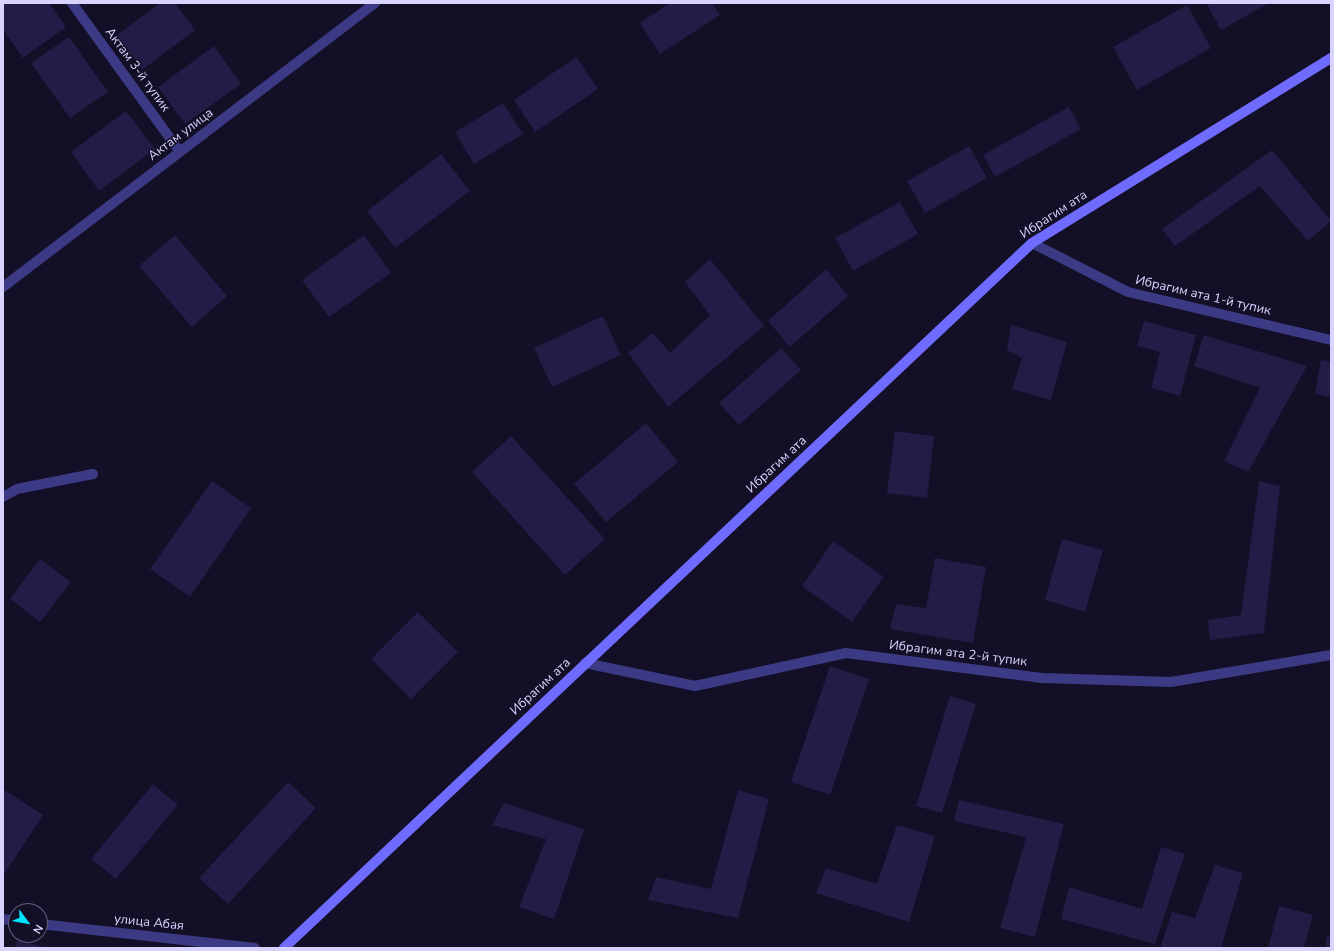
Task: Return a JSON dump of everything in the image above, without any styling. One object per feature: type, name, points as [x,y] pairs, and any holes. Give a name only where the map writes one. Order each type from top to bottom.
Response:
[{"type":"street","name":"Актам 3-й тупик","points":[[72,3],[180,152]]},
{"type":"street","name":"Актам улица","points":[[3,287],[375,3]]},
{"type":"street","name":"Ибрагим ата","points":[[284,948],[1032,243],[1331,58]]},
{"type":"street","name":"Ибрагим ата 1-й тупик","points":[[1032,243],[1128,292],[1331,340]]},
{"type":"street","points":[[3,497],[17,489],[93,474]]},
{"type":"street","name":"Ибрагим ата 2-й тупик","points":[[585,663],[695,686],[846,653],[1042,678],[1171,682],[1331,655]]},
{"type":"street","name":"улица Абая","points":[[48,925],[255,948]]},
{"type":"building","points":[[3,3],[49,3],[66,27],[23,58],[3,30]]},
{"type":"building","points":[[160,3],[175,3],[195,30],[142,70],[117,35]]},
{"type":"building","points":[[670,3],[712,3],[720,15],[660,54],[640,23]]},
{"type":"building","points":[[1206,3],[1269,3],[1221,30]]},
{"type":"building","points":[[1187,5],[1211,48],[1137,90],[1113,47]]},
{"type":"building","points":[[69,37],[108,92],[70,118],[31,63]]},
{"type":"building","points":[[214,46],[241,84],[185,124],[158,87]]},
{"type":"building","points":[[576,57],[598,89],[535,132],[514,100]]},
{"type":"building","points":[[503,103],[523,134],[474,164],[455,132]]},
{"type":"building","points":[[1069,107],[1081,129],[995,177],[983,155]]},
{"type":"building","points":[[126,111],[155,149],[99,191],[71,152]]},
{"type":"building","points":[[969,146],[987,178],[925,213],[907,181]]},
{"type":"building","points":[[1272,150],[1331,221],[1308,241],[1260,186],[1175,246],[1162,229]]},
{"type":"building","points":[[441,154],[470,191],[395,248],[367,211]]},
{"type":"building","points":[[900,202],[918,234],[853,271],[835,238]]},
{"type":"building","points":[[175,235],[227,296],[192,327],[139,266]]},
{"type":"building","points":[[364,235],[391,273],[329,317],[302,280]]},
{"type":"building","points":[[710,259],[764,326],[668,407],[628,353],[653,333],[670,353],[710,315],[685,282]]},
{"type":"building","points":[[826,269],[848,296],[790,347],[768,321]]},
{"type":"building","points":[[603,316],[621,355],[552,387],[534,348]]},
{"type":"building","points":[[1144,321],[1196,335],[1180,396],[1151,388],[1160,352],[1137,346]]},
{"type":"building","points":[[1011,325],[1067,342],[1051,400],[1012,389],[1022,358],[1007,350]]},
{"type":"building","points":[[1204,335],[1307,366],[1248,472],[1224,461],[1260,388],[1194,366]]},
{"type":"building","points":[[781,348],[801,370],[739,425],[719,403]]},
{"type":"building","points":[[1321,360],[1331,362],[1331,397],[1315,394]]},
{"type":"building","points":[[646,423],[678,462],[606,522],[574,484]]},
{"type":"building","points":[[895,431],[934,436],[927,498],[887,493]]},
{"type":"building","points":[[511,436],[605,539],[565,575],[472,472]]},
{"type":"building","points":[[212,481],[251,508],[190,597],[150,569]]},
{"type":"building","points":[[1259,481],[1280,486],[1264,633],[1210,640],[1208,620],[1241,615]]},
{"type":"building","points":[[1062,539],[1103,550],[1085,612],[1045,600]]},
{"type":"building","points":[[833,541],[884,577],[852,622],[802,586]]},
{"type":"building","points":[[935,558],[986,567],[973,643],[890,629],[896,604],[926,608]]},
{"type":"building","points":[[40,559],[71,582],[40,622],[10,599]]},
{"type":"building","points":[[418,612],[458,652],[411,699],[371,659]]},
{"type":"building","points":[[830,666],[869,679],[830,795],[791,782]]},
{"type":"building","points":[[950,696],[976,704],[942,813],[916,806]]},
{"type":"building","points":[[288,782],[316,808],[228,904],[199,878]]},
{"type":"building","points":[[153,784],[178,805],[116,879],[91,859]]},
{"type":"building","points":[[3,789],[43,815],[3,876]]},
{"type":"building","points":[[738,790],[769,799],[738,918],[648,900],[656,877],[711,889]]},
{"type":"building","points":[[959,800],[1064,824],[1035,937],[1000,928],[1026,837],[954,821]]},
{"type":"building","points":[[504,803],[584,829],[554,919],[519,907],[546,839],[492,825]]},
{"type":"building","points":[[897,825],[935,836],[909,922],[816,893],[826,868],[877,884]]},
{"type":"building","points":[[1161,847],[1185,854],[1155,944],[1061,919],[1069,887],[1142,909]]},
{"type":"building","points":[[1215,865],[1243,873],[1221,948],[1160,948],[1172,912],[1195,918]]},
{"type":"building","points":[[1279,906],[1313,915],[1304,948],[1268,948]]},
{"type":"building","points":[[1327,936],[1331,937],[1331,948],[1325,948]]},
{"type":"building","points":[[16,943],[26,943],[44,947],[43,948],[15,948]]}]
